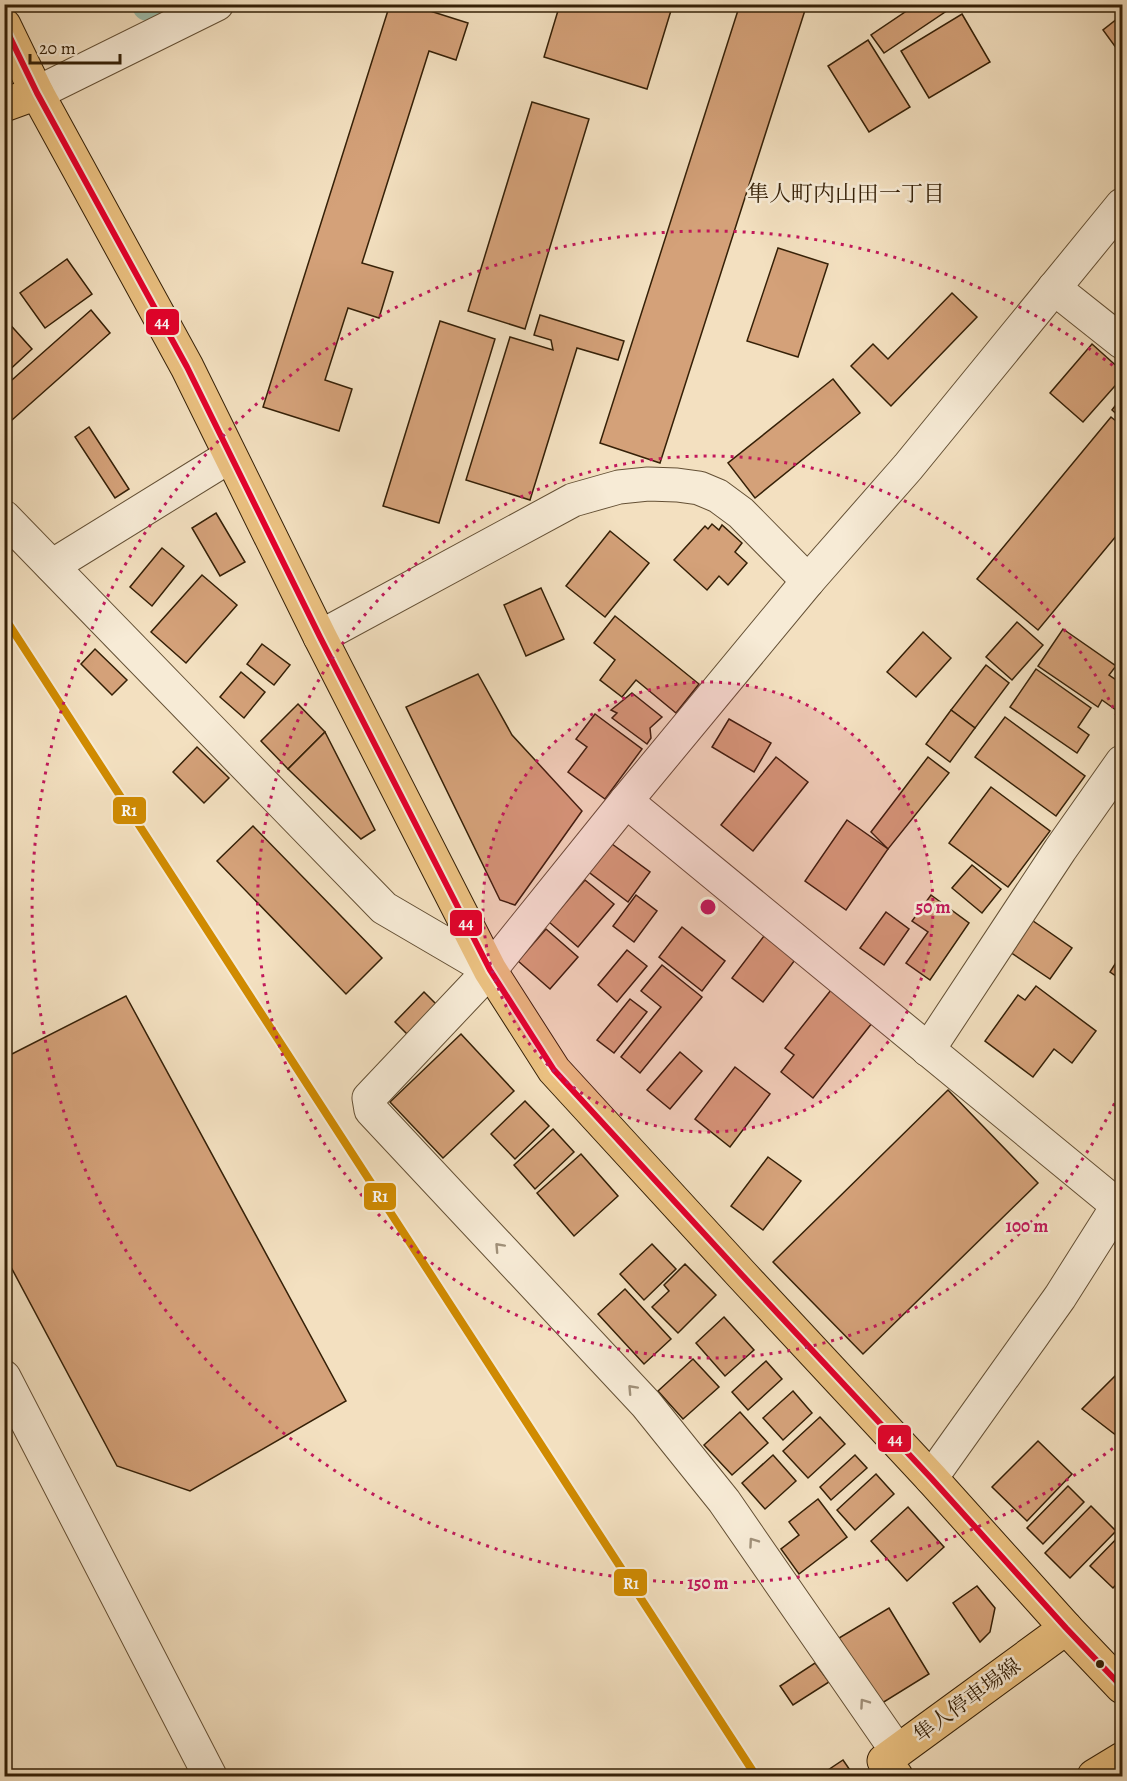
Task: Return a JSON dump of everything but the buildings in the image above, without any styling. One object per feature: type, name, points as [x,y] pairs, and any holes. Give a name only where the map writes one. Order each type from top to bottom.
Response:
[{"type":"main road","points":[[4,25],[37,93],[187,367],[320,637],[490,970],[554,1070],[1122,1687]]},
{"type":"main road","points":[[4,105],[37,93]]},
{"type":"main road","name":"隼人停車場線","points":[[897,1764],[1066,1628]]},
{"type":"main road","points":[[1094,1776],[1122,1759]]},
{"type":"street","points":[[37,93],[217,4]]},
{"type":"street","points":[[897,1764],[724,1501],[646,1404],[371,1110],[369,1098],[490,970],[626,801],[808,581],[908,467],[1122,205]]},
{"type":"street","points":[[1054,288],[1122,342]]},
{"type":"street","points":[[52,566],[230,456]]},
{"type":"street","points":[[320,637],[573,500],[619,487],[677,484],[699,488],[718,496],[741,513],[808,581]]},
{"type":"street","points":[[4,517],[384,908],[490,970]]},
{"type":"street","points":[[928,1050],[1060,850],[1122,762]]},
{"type":"street","points":[[626,801],[928,1050],[1121,1205],[1060,1297],[931,1478]]},
{"type":"street","points":[[4,1377],[210,1776]]},
{"type":"transit line","name":"44","points":[[4,25],[37,93],[187,367],[320,637],[490,970],[554,1070],[1122,1687]]},
{"type":"transit line","name":"R1","points":[[4,617],[756,1776]]},
{"type":"district","name":"隼人町内山田一丁目","points":[[846,194]]}]
